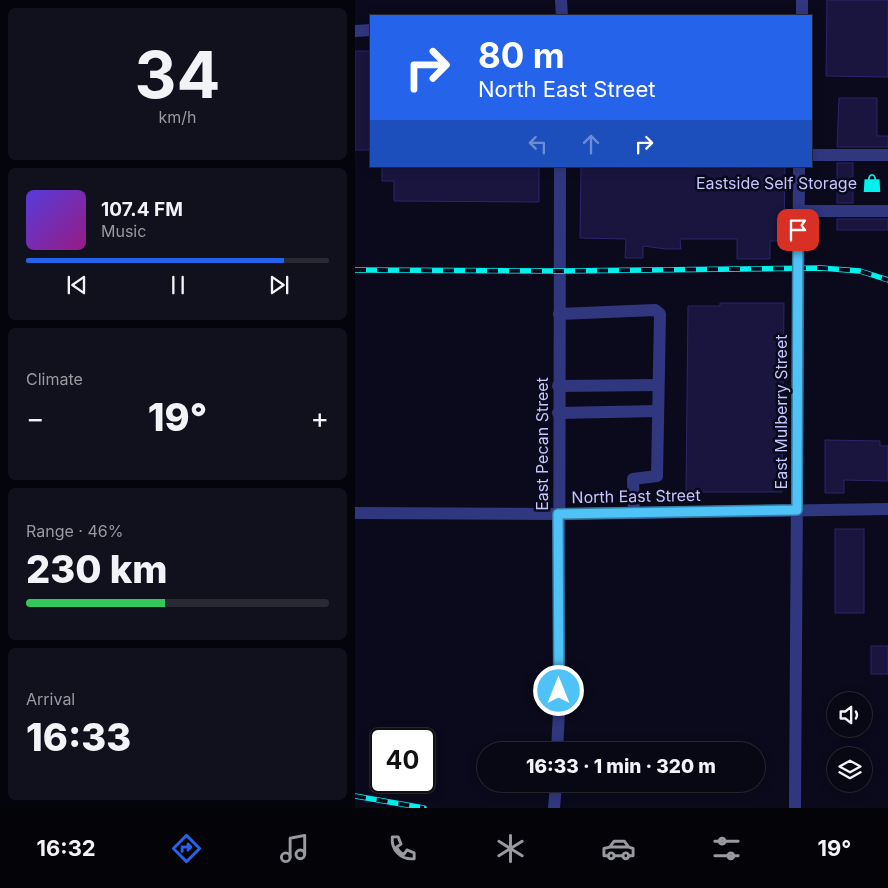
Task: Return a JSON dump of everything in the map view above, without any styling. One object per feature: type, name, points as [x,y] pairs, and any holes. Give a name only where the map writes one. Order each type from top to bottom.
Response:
[{"type":"street","points":[[561,0],[562,15]]},
{"type":"street","points":[[802,0],[802,15]]},
{"type":"street","points":[[355,31],[370,30]]},
{"type":"street","points":[[812,155],[888,155]]},
{"type":"street","name":"East Pecan Street","points":[[557,742],[560,167]]},
{"type":"street","name":"East Mulberry Street","points":[[795,808],[799,167]]},
{"type":"street","points":[[799,211],[888,211]]},
{"type":"street","points":[[559,314],[658,311],[660,339],[657,385],[657,476],[633,479],[634,512]]},
{"type":"street","points":[[558,386],[657,385]]},
{"type":"street","points":[[558,413],[658,411]]},
{"type":"street","name":"North East Street","points":[[355,513],[558,514],[888,509]]},
{"type":"street","points":[[554,808],[555,792]]},
{"type":"building","points":[[827,0],[888,0],[888,77],[826,76]]},
{"type":"building","points":[[355,51],[370,51],[370,150],[355,150]]},
{"type":"building","points":[[839,98],[877,98],[877,136],[888,136],[888,147],[837,147]]},
{"type":"building","points":[[837,163],[853,163],[853,203],[837,203]]},
{"type":"building","points":[[382,167],[539,167],[539,202],[394,201],[394,181],[382,181]]},
{"type":"building","points":[[581,167],[785,167],[784,241],[770,241],[770,259],[737,259],[737,239],[680,239],[681,249],[643,246],[643,258],[625,258],[626,239],[580,238]]},
{"type":"building","points":[[837,219],[888,219],[888,230],[837,230]]},
{"type":"building","points":[[720,303],[784,303],[782,492],[686,492],[688,306],[720,306]]},
{"type":"building","points":[[825,440],[880,441],[880,446],[888,446],[888,481],[844,480],[844,493],[825,493]]},
{"type":"building","points":[[835,529],[864,529],[864,613],[835,613]]},
{"type":"building","points":[[871,646],[888,646],[888,674],[871,674]]},
{"type":"railway","points":[[355,270],[559,271],[821,268],[860,271],[888,280]]},
{"type":"railway","points":[[355,796],[424,808]]},
{"type":"place","name":"Eastside Self Storage","points":[[872,183]]},
{"type":"route","points":[[559,691],[558,514],[797,510],[798,230]]}]
